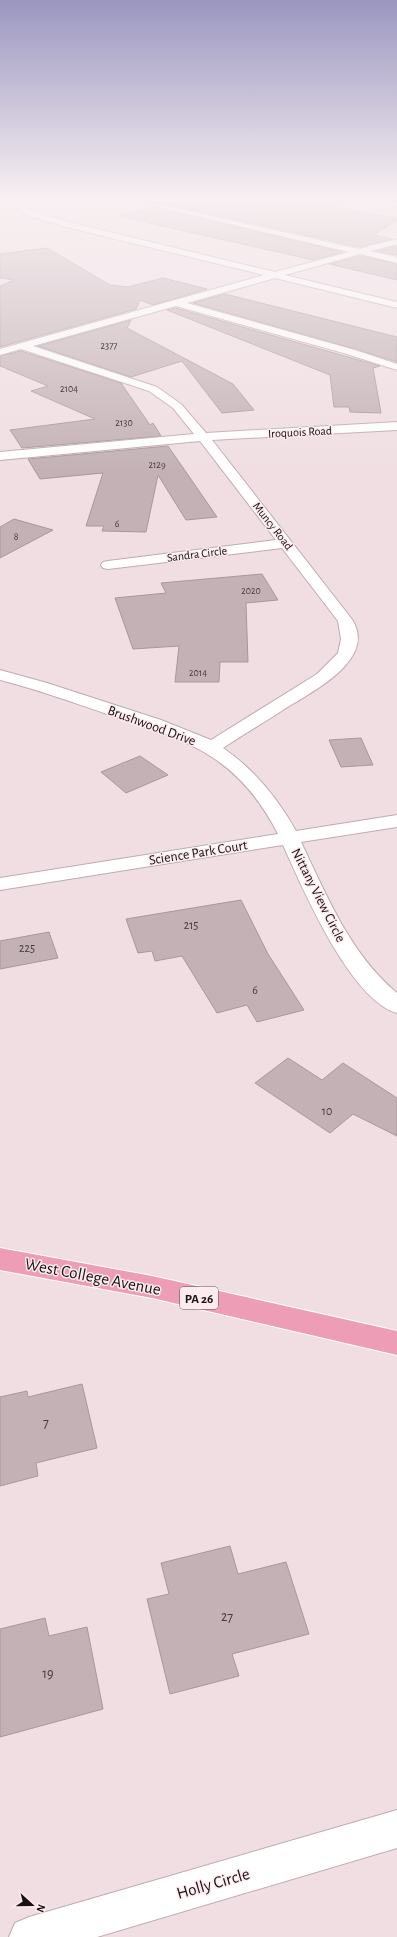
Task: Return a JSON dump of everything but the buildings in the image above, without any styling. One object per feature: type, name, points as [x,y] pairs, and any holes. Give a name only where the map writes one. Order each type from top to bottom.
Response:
[{"type":"main road","name":"West College Avenue","points":[[0,1259],[152,1287],[397,1343]]},
{"type":"street","points":[[0,352],[220,290]]},
{"type":"street","points":[[337,290],[397,305]]},
{"type":"street","points":[[176,303],[351,352],[397,367]]},
{"type":"street","name":"Muncy Road","points":[[22,346],[153,390],[163,395],[177,406],[340,612],[350,634],[350,646],[345,656],[336,667],[323,678],[211,748]]},
{"type":"street","name":"Iroquois Road","points":[[203,437],[397,426]]},
{"type":"street","points":[[0,456],[203,437]]},
{"type":"street","name":"Sandra Circle","points":[[108,565],[286,543]]},
{"type":"street","name":"Brushwood Drive","points":[[0,675],[28,682],[177,732],[211,748],[236,766],[273,809],[289,837]]},
{"type":"street","name":"Science Park Court","points":[[0,884],[397,821]]},
{"type":"street","name":"Nittany View Circle","points":[[289,837],[323,910],[349,953],[381,994],[397,1005]]},
{"type":"street","name":"Holly Circle","points":[[29,1937],[397,1829]]}]
